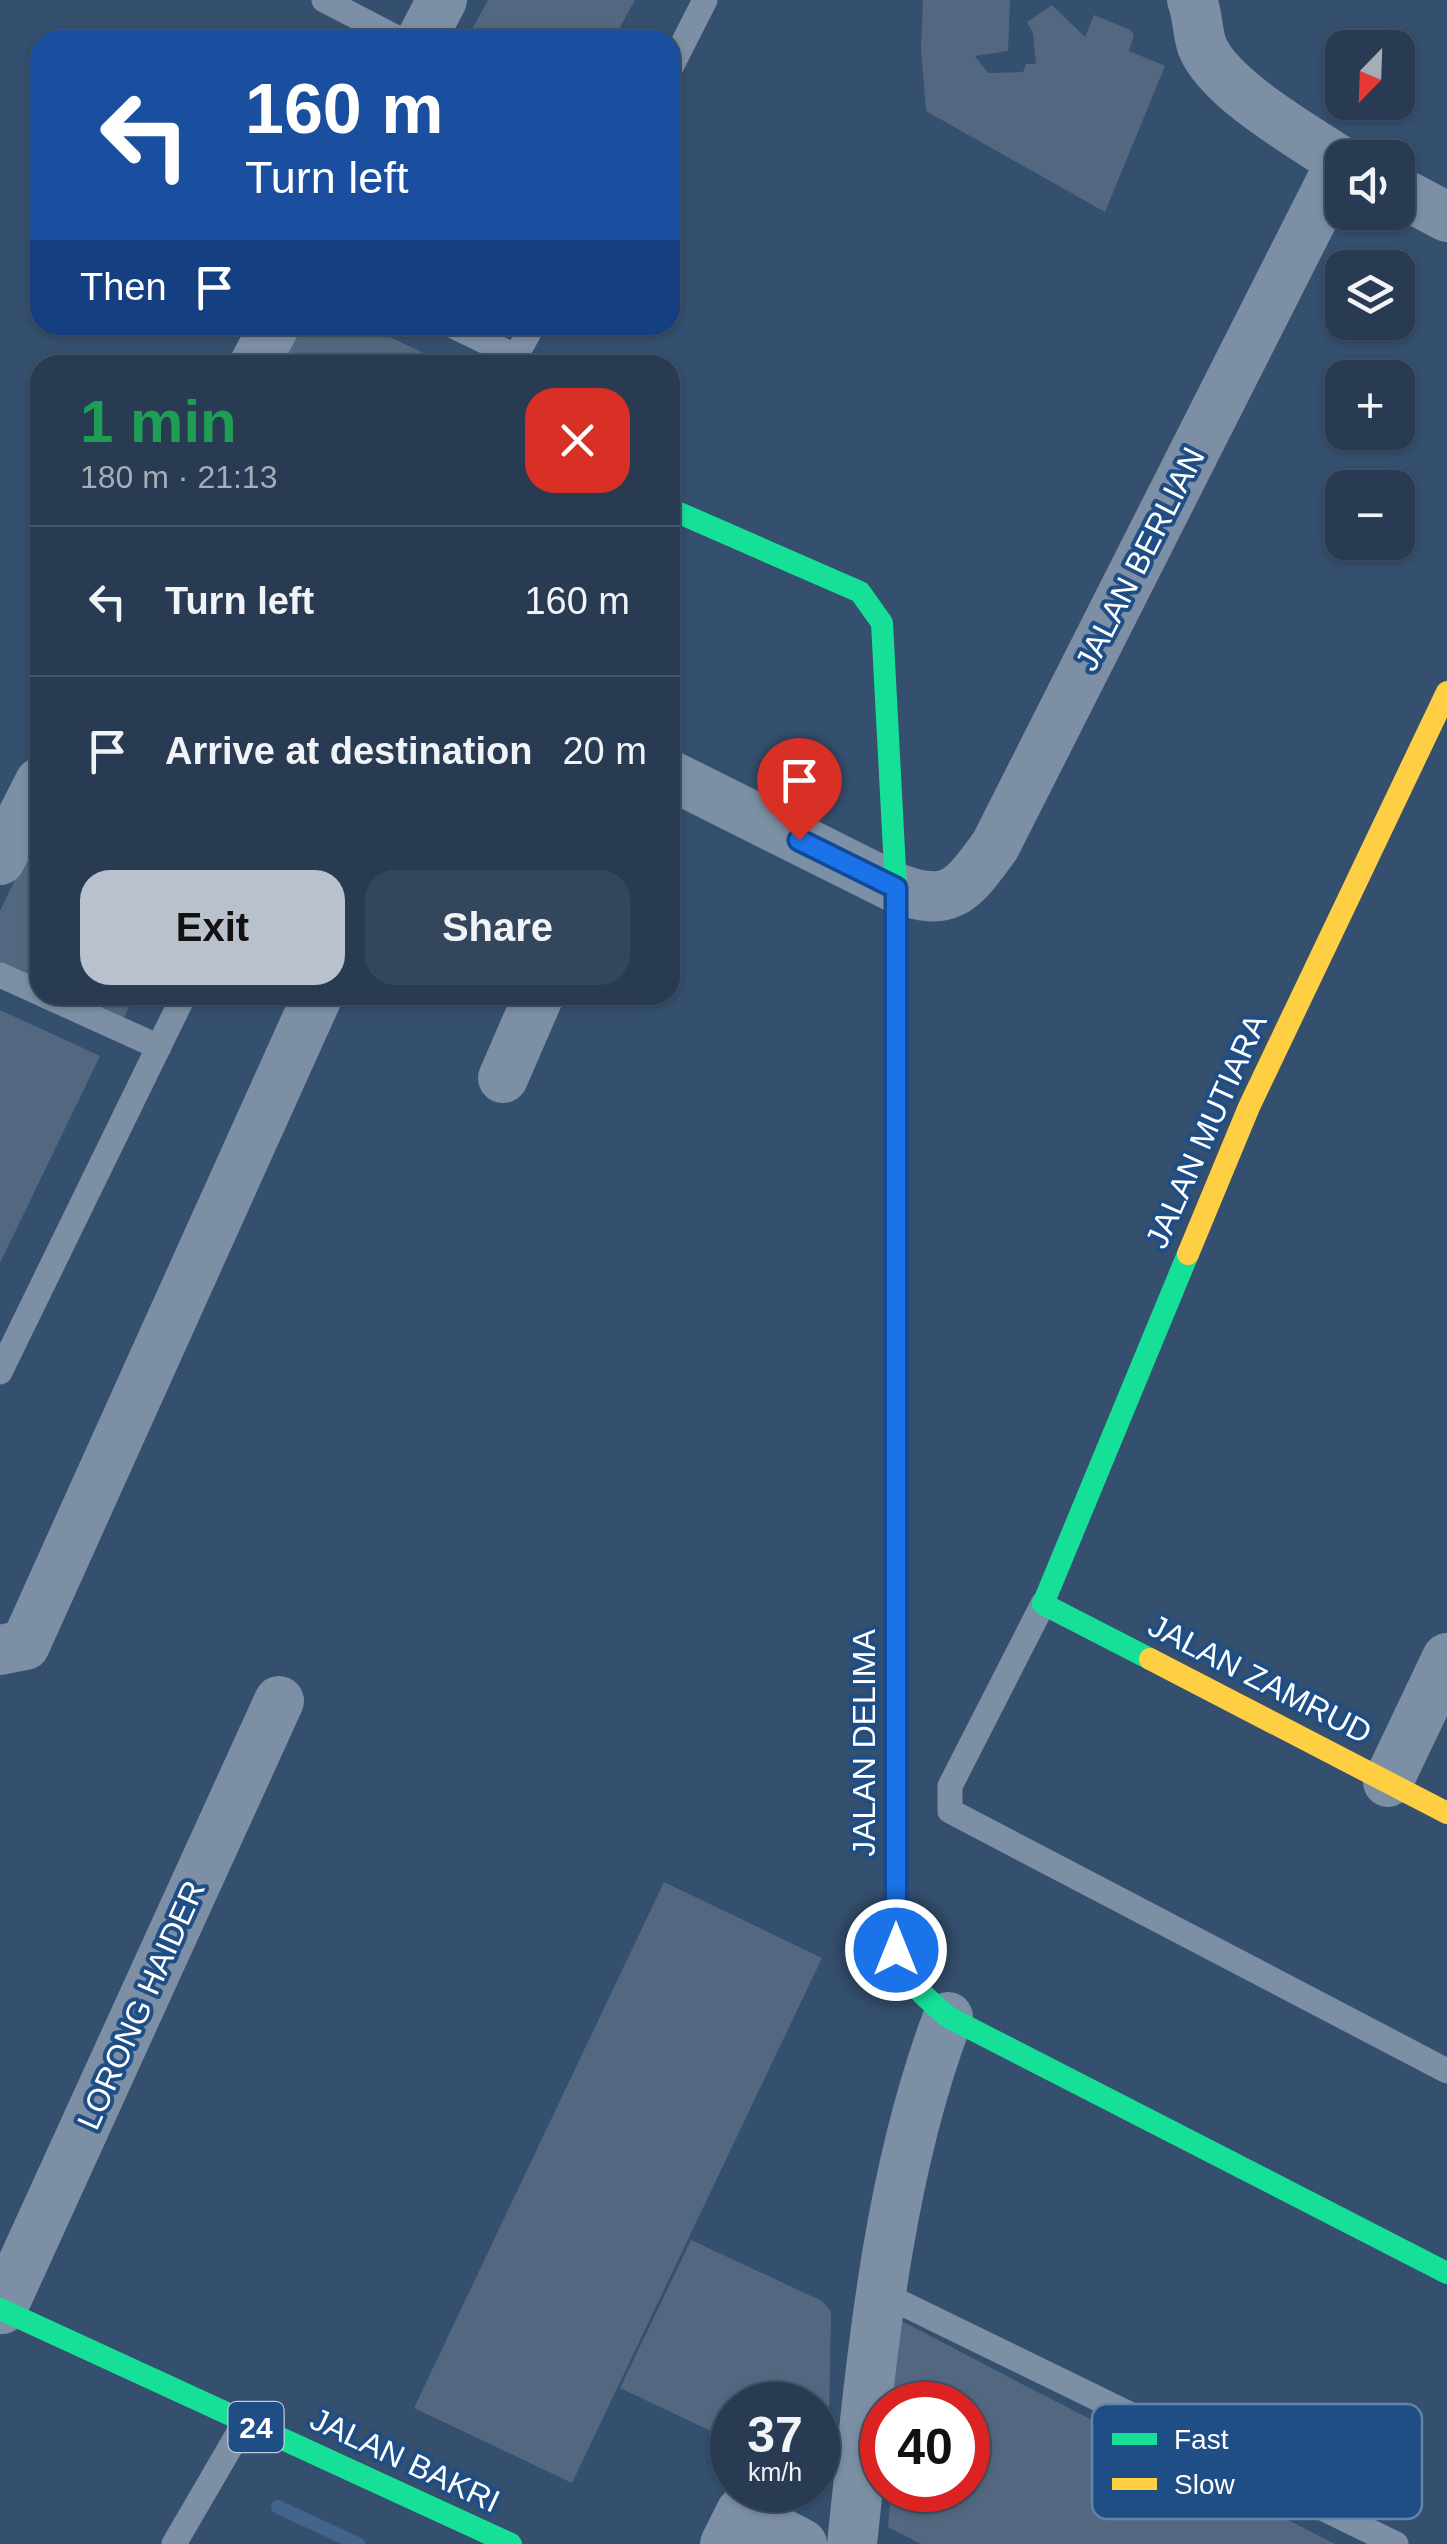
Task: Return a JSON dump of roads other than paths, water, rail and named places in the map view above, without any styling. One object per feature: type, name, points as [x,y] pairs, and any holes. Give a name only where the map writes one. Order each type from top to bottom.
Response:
[{"type":"street","points":[[426,30],[442,0]]},
{"type":"street","points":[[1192,0],[1203,48],[1216,67],[1234,86],[1325,150]]},
{"type":"street","name":"JALAN BERLIAN","points":[[896,888],[942,899],[968,882],[995,846],[1325,196]]},
{"type":"street","points":[[1415,200],[1447,217]]},
{"type":"street","name":"JALAN DELIMA","points":[[680,513],[860,592],[882,623],[896,888],[896,1950],[910,1984],[948,2017],[1447,2273]]},
{"type":"street","name":"JALAN MUTIARA","points":[[1043,1604],[1248,1106],[1447,692]]},
{"type":"street","points":[[680,780],[896,888]]},
{"type":"street","points":[[0,860],[30,802]]},
{"type":"street","points":[[0,1650],[25,1645],[313,1005]]},
{"type":"street","points":[[503,1078],[534,1005]]},
{"type":"street","name":"JALAN ZAMRUD","points":[[1043,1604],[1447,1813]]},
{"type":"street","points":[[1388,1782],[1447,1658]]},
{"type":"street","name":"LORONG HAIDER","points":[[1,2309],[278,1701]]},
{"type":"street","points":[[852,2544],[879,2292],[928,2069],[948,2017]]},
{"type":"street","name":"JALAN BAKRI","points":[[1,2309],[510,2544]]},
{"type":"street","points":[[725,2544],[741,2512],[802,2544]]},
{"type":"lane","points":[[324,0],[382,30]]},
{"type":"lane","points":[[680,49],[705,0]]},
{"type":"lane","points":[[468,335],[503,355]]},
{"type":"lane","points":[[0,975],[30,989]]},
{"type":"lane","points":[[67,1005],[159,1046]]},
{"type":"lane","points":[[0,1372],[179,1005]]},
{"type":"lane","points":[[1043,1604],[950,1786],[950,1811],[1447,2072]]},
{"type":"lane","points":[[879,2292],[1109,2404]]},
{"type":"lane","points":[[174,2544],[245,2422]]},
{"type":"lane","points":[[1345,2519],[1396,2544]]},
{"type":"waterway","points":[[278,2507],[358,2544]]}]
